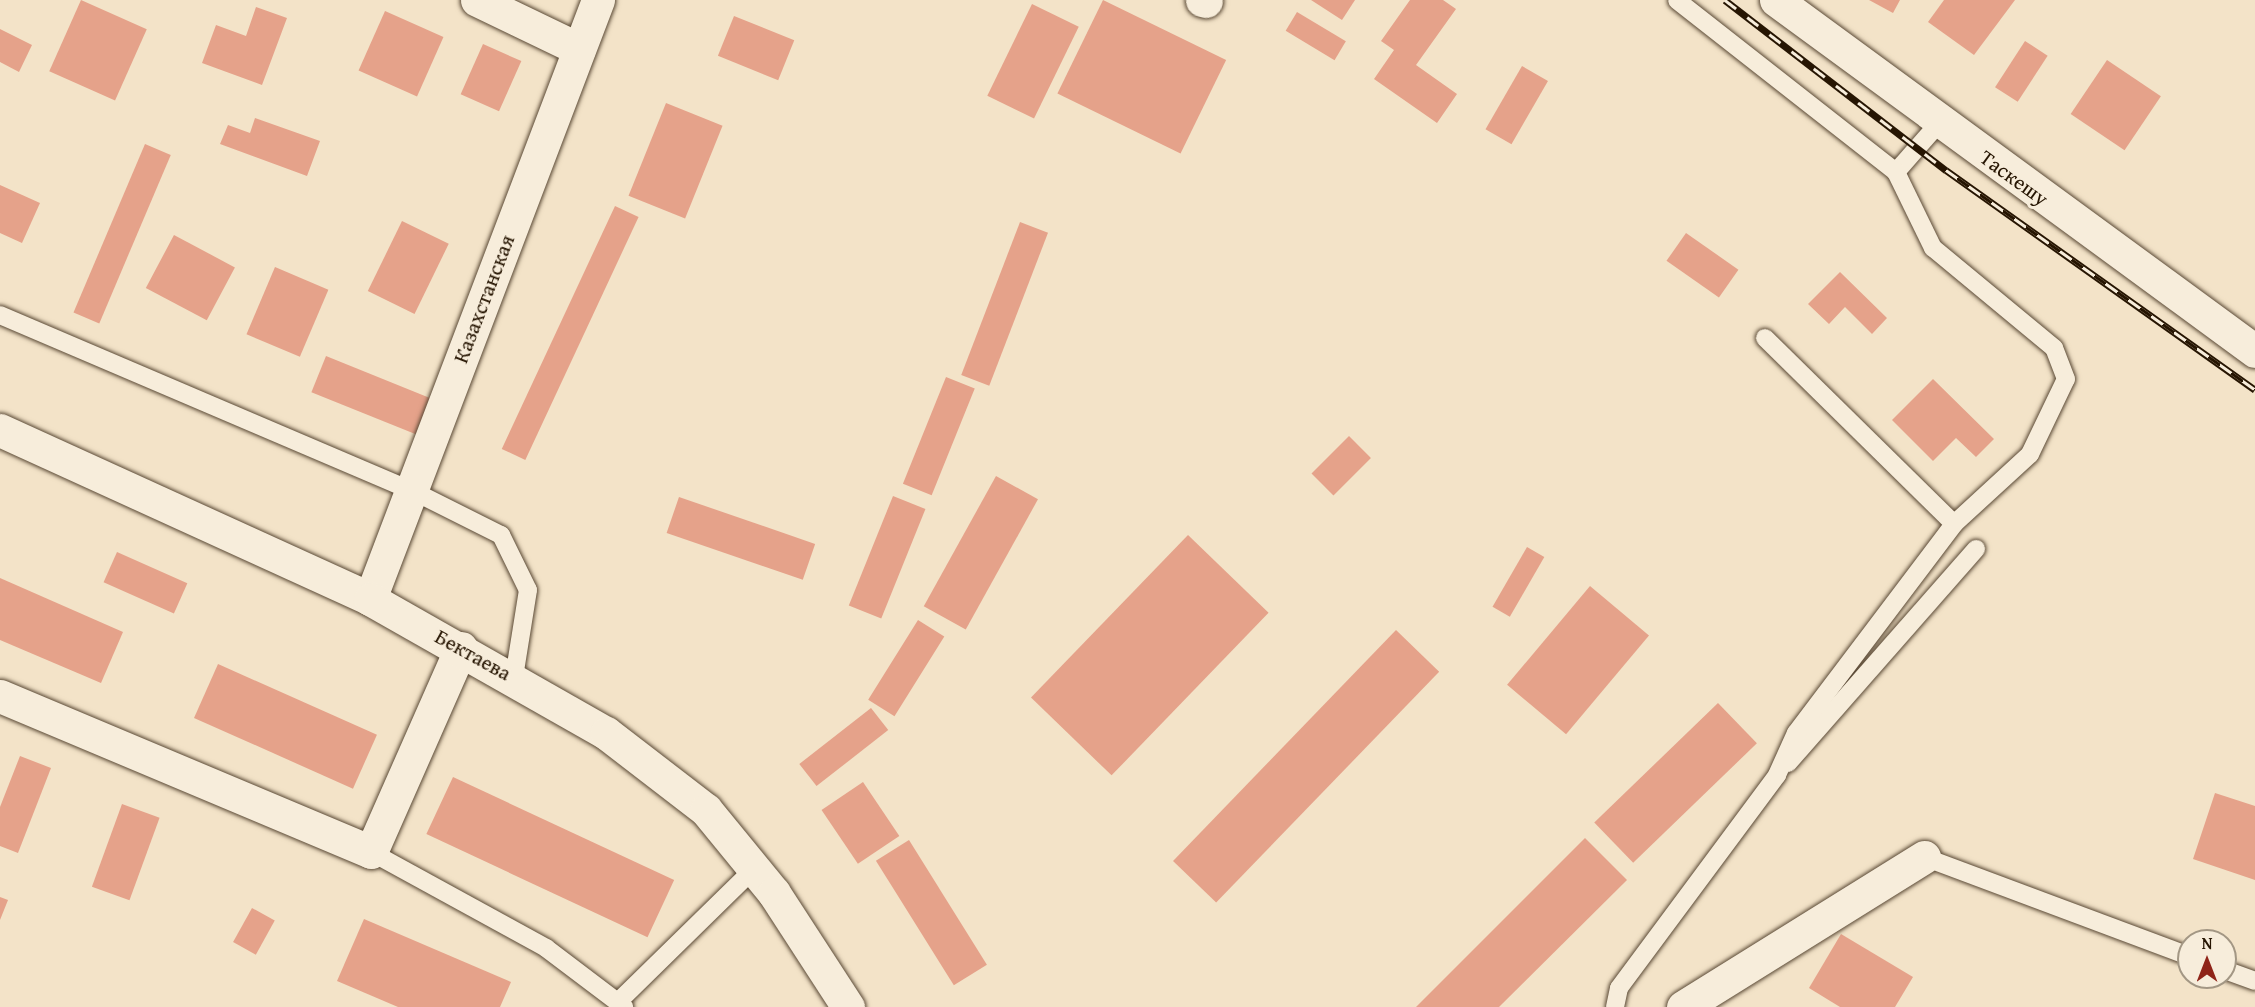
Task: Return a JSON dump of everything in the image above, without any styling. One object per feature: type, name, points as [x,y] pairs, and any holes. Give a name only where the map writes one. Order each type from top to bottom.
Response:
[{"type":"street","points":[[477,0],[579,49]]},
{"type":"street","name":"Казахстанская","points":[[370,599],[598,0]]},
{"type":"street","name":"Таскешу","points":[[1776,0],[1939,123],[2255,351]]},
{"type":"street","name":"Бектаева","points":[[0,430],[370,599],[514,677],[606,733],[706,810],[754,868],[848,1007]]},
{"type":"street","points":[[0,696],[371,852],[461,648]]},
{"type":"street","points":[[1683,1007],[1924,857]]},
{"type":"lane","points":[[1677,0],[1896,172],[1933,248],[2054,348],[2066,378],[2030,454],[1954,524],[1796,733],[1777,775]]},
{"type":"lane","points":[[1896,172],[1939,123]]},
{"type":"lane","points":[[0,315],[411,490],[501,535],[528,590],[514,677]]},
{"type":"lane","points":[[1765,338],[1954,524]]},
{"type":"lane","points":[[1615,1007],[1619,988],[1777,775],[1976,549]]},
{"type":"lane","points":[[371,852],[546,948],[622,1003],[754,868]]},
{"type":"lane","points":[[1924,857],[2177,952]]},
{"type":"lane","points":[[2237,974],[2255,981]]},
{"type":"building","points":[[81,0],[147,29],[115,101],[49,71]]},
{"type":"building","points":[[1103,0],[1226,60],[1181,154],[1057,93]]},
{"type":"building","points":[[1311,0],[1355,0],[1342,20]]},
{"type":"building","points":[[1410,0],[1443,0],[1456,9],[1416,65],[1457,94],[1437,123],[1374,79],[1394,50],[1381,41]]},
{"type":"building","points":[[1869,0],[1900,0],[1893,13]]},
{"type":"building","points":[[1944,0],[2015,0],[1974,55],[1928,22]]},
{"type":"building","points":[[1032,4],[1079,27],[1034,118],[987,96]]},
{"type":"building","points":[[256,7],[287,18],[262,85],[202,63],[216,25],[246,36]]},
{"type":"building","points":[[385,11],[443,37],[417,96],[359,70]]},
{"type":"building","points":[[1297,12],[1346,41],[1335,60],[1286,31]]},
{"type":"building","points":[[734,16],[794,40],[778,80],[718,56]]},
{"type":"building","points":[[0,29],[32,45],[19,72],[0,62]]},
{"type":"building","points":[[2025,41],[2048,56],[2018,102],[1995,87]]},
{"type":"building","points":[[483,44],[521,61],[499,111],[461,94]]},
{"type":"building","points":[[2107,60],[2161,96],[2125,150],[2071,114]]},
{"type":"building","points":[[1522,66],[1548,81],[1511,144],[1486,129]]},
{"type":"building","points":[[666,103],[723,126],[685,219],[629,196]]},
{"type":"building","points":[[255,118],[320,141],[307,176],[220,144],[228,125],[250,133]]},
{"type":"building","points":[[145,144],[171,155],[99,323],[73,312]]},
{"type":"building","points":[[0,185],[40,203],[22,243],[0,233]]},
{"type":"building","points":[[615,206],[639,217],[525,460],[502,449]]},
{"type":"building","points":[[402,221],[449,244],[415,314],[368,291]]},
{"type":"building","points":[[1020,222],[1048,233],[989,386],[961,375]]},
{"type":"building","points":[[1686,233],[1738,270],[1719,298],[1666,261]]},
{"type":"building","points":[[174,235],[235,267],[207,320],[146,288]]},
{"type":"building","points":[[275,267],[328,290],[300,357],[246,334]]},
{"type":"building","points":[[1840,272],[1887,318],[1872,334],[1845,307],[1829,324],[1808,304]]},
{"type":"building","points":[[326,356],[441,402],[426,439],[311,392]]},
{"type":"building","points":[[946,377],[975,389],[932,495],[903,484]]},
{"type":"building","points":[[1933,379],[1994,439],[1976,457],[1956,438],[1933,461],[1892,420]]},
{"type":"building","points":[[1349,436],[1371,458],[1333,495],[1312,473]]},
{"type":"building","points":[[996,476],[1038,499],[966,630],[924,606]]},
{"type":"building","points":[[893,496],[925,509],[881,619],[849,605]]},
{"type":"building","points":[[679,497],[815,544],[803,580],[667,533]]},
{"type":"building","points":[[1188,535],[1269,613],[1112,775],[1031,698]]},
{"type":"building","points":[[1527,547],[1544,557],[1510,617],[1492,607]]},
{"type":"building","points":[[117,552],[187,583],[174,613],[104,582]]},
{"type":"building","points":[[0,578],[123,632],[101,683],[0,640]]},
{"type":"building","points":[[1590,586],[1649,635],[1566,734],[1507,685]]},
{"type":"building","points":[[918,620],[944,636],[894,716],[868,700]]},
{"type":"building","points":[[1396,630],[1439,672],[1216,903],[1173,861]]},
{"type":"building","points":[[218,664],[377,735],[353,789],[194,718]]},
{"type":"building","points":[[1718,703],[1757,743],[1633,863],[1594,822]]},
{"type":"building","points":[[871,708],[888,730],[817,786],[799,764]]},
{"type":"building","points":[[20,756],[51,768],[18,853],[0,846],[0,807]]},
{"type":"building","points":[[453,777],[674,880],[648,937],[426,834]]},
{"type":"building","points":[[863,782],[899,836],[858,864],[822,810]]},
{"type":"building","points":[[2215,793],[2255,806],[2255,880],[2193,859]]},
{"type":"building","points":[[122,804],[160,818],[129,900],[92,887]]},
{"type":"building","points":[[1585,838],[1627,880],[1499,1007],[1416,1007]]},
{"type":"building","points":[[909,840],[987,965],[954,985],[876,861]]},
{"type":"building","points":[[0,897],[8,900],[0,920]]},
{"type":"building","points":[[252,908],[275,921],[256,955],[233,942]]},
{"type":"building","points":[[364,919],[511,982],[500,1007],[398,1007],[337,981]]},
{"type":"building","points":[[1841,934],[1913,977],[1895,1007],[1840,1007],[1809,988]]},
{"type":"railway","points":[[1725,0],[1946,170],[2255,390]]}]
